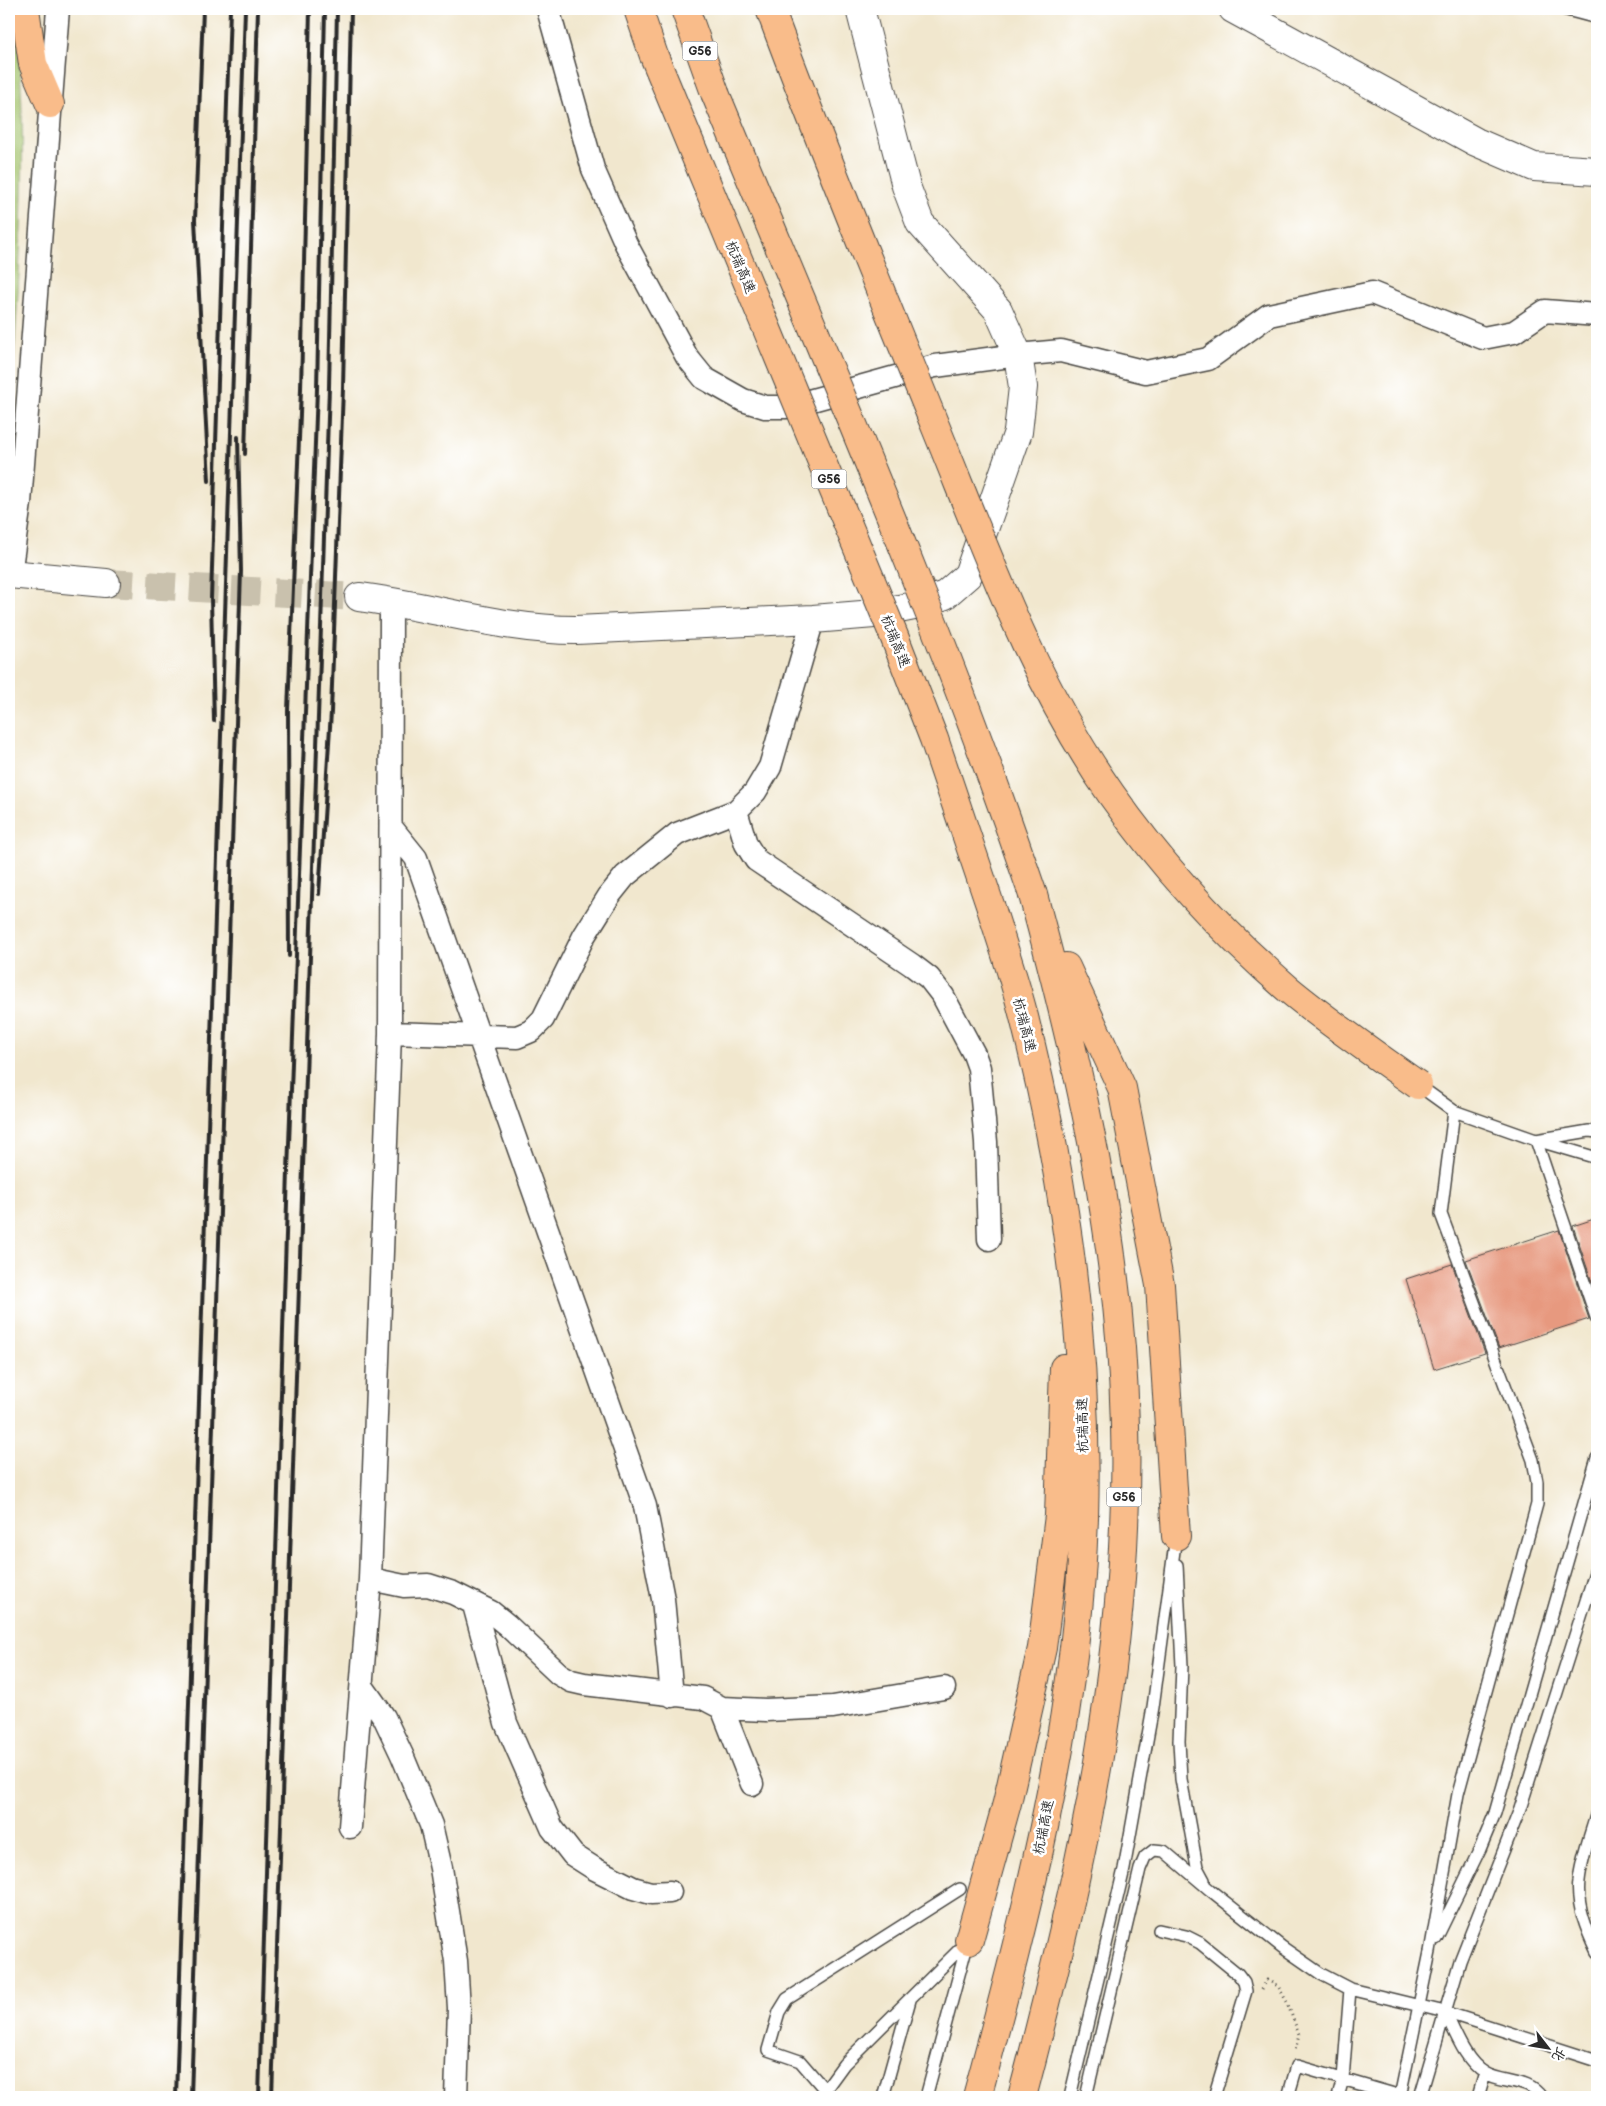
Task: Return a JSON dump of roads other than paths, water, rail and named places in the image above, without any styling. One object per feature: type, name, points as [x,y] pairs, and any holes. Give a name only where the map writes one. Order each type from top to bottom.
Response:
[{"type":"highway","points":[[25,9],[33,64],[50,104]]},
{"type":"highway","name":"杭瑞高速","points":[[638,9],[654,56],[894,636],[934,739],[991,908],[1022,1012],[1047,1116],[1065,1220],[1076,1316],[1083,1410],[1084,1519],[1076,1626],[1061,1741],[1033,1878],[977,2097]]},
{"type":"highway","name":"G56","points":[[685,9],[716,93],[971,717],[1033,895],[1063,1004],[1096,1157],[1119,1325],[1126,1426],[1124,1533],[1117,1630],[1100,1761],[1074,1887],[1022,2097]]},
{"type":"highway","points":[[770,9],[984,545],[1040,673],[1073,735],[1110,793],[1142,836],[1212,916],[1288,988],[1366,1049],[1418,1085]]},
{"type":"highway","points":[[1033,895],[1122,1088],[1160,1285],[1176,1536]]},
{"type":"highway","points":[[969,1940],[1007,1803],[1043,1638],[1059,1516],[1064,1388],[1065,1220]]},
{"type":"street","points":[[58,9],[20,503],[10,574],[106,583]]},
{"type":"street","points":[[548,9],[593,169],[626,244],[687,357],[704,378],[743,400],[765,407],[787,407],[935,366],[1061,351],[1146,372],[1208,360],[1269,315],[1372,293],[1483,338],[1514,332],[1545,311],[1597,314]]},
{"type":"street","points":[[359,597],[391,601],[510,626],[544,630],[813,619],[874,614],[914,606],[945,594],[968,575],[1018,432],[1023,387],[1018,355],[998,310],[920,223],[906,186],[860,9]]},
{"type":"street","points":[[1233,9],[1492,149],[1534,168],[1597,171]]},
{"type":"street","points":[[350,1827],[370,1580],[390,1033],[391,601]]},
{"type":"street","points":[[390,1033],[517,1037],[531,1031],[543,1019],[584,936],[609,896],[625,876],[677,834],[736,811],[755,792],[770,767],[813,619]]},
{"type":"street","points":[[736,811],[746,844],[756,860],[912,965],[929,978],[943,996],[974,1054],[979,1068],[986,1142],[988,1238]]},
{"type":"street","points":[[391,826],[416,858],[645,1506],[662,1599],[672,1696]]},
{"type":"street","points":[[370,1580],[404,1586],[428,1585],[453,1593],[491,1612],[559,1674],[571,1681],[584,1684],[672,1696],[703,1698],[722,1708],[799,1710],[833,1708],[944,1688]]},
{"type":"street","points":[[474,1605],[506,1723],[552,1828],[573,1855],[595,1869],[633,1888],[652,1893],[670,1892]]},
{"type":"street","points":[[362,1686],[384,1717],[402,1756],[431,1825],[442,1868],[456,1961],[459,2008],[456,2097]]},
{"type":"street","points":[[722,1708],[752,1784]]},
{"type":"lane","points":[[1563,9],[1597,18]]},
{"type":"lane","points":[[1418,1085],[1454,1111],[1536,1140],[1597,1158]]},
{"type":"lane","points":[[1288,2097],[1297,2066],[1400,2096],[1420,2005],[1458,1794],[1537,1504],[1537,1482],[1533,1460],[1441,1214],[1454,1111]]},
{"type":"lane","points":[[1536,1140],[1589,1131],[1597,1132]]},
{"type":"lane","points":[[1536,1140],[1597,1320]]},
{"type":"lane","points":[[1430,1952],[1480,1849],[1495,1813],[1597,1458]]},
{"type":"lane","points":[[1176,1536],[1182,1666],[1179,1741],[1180,1779],[1197,1867],[1210,1890]]},
{"type":"lane","points":[[1070,2097],[1124,1869],[1153,1707],[1176,1536]]},
{"type":"lane","points":[[1420,2097],[1460,1961],[1520,1809],[1597,1566]]},
{"type":"lane","points":[[1597,1812],[1578,1881],[1580,1905],[1588,1935],[1597,1952]]},
{"type":"lane","points":[[1086,2097],[1140,1869],[1145,1857],[1154,1850],[1164,1851],[1282,1947],[1321,1974],[1350,1989],[1445,2012],[1597,2061]]},
{"type":"lane","points":[[960,1889],[787,1999],[779,2012],[768,2050],[800,2062],[824,2093],[844,2064],[969,1940]]},
{"type":"lane","points":[[1159,1930],[1186,1936],[1200,1943],[1238,1974],[1244,1982],[1246,1991],[1214,2097]]},
{"type":"lane","points":[[926,2097],[969,1940]]},
{"type":"lane","points":[[1338,2097],[1343,2079],[1350,1989]]},
{"type":"lane","points":[[883,2097],[910,1998]]},
{"type":"lane","points":[[1445,2012],[1465,2053],[1485,2073],[1533,2088],[1540,2097]]},
{"type":"lane","points":[[1478,2097],[1485,2073]]},
{"type":"tunnel","points":[[106,583],[359,597]]},
{"type":"railway","points":[[203,9],[195,220],[209,481]]},
{"type":"railway","points":[[214,721],[211,599],[230,9]]},
{"type":"railway","points":[[176,2097],[245,9]]},
{"type":"railway","points":[[245,454],[258,9]]},
{"type":"railway","points":[[289,956],[288,711],[301,389],[310,9]]},
{"type":"railway","points":[[259,2097],[288,1171],[317,389],[325,9]]},
{"type":"railway","points":[[272,2097],[329,387],[337,9]]},
{"type":"railway","points":[[319,894],[331,712],[343,388],[351,9]]},
{"type":"railway","points":[[191,2097],[241,571],[238,437]]}]
